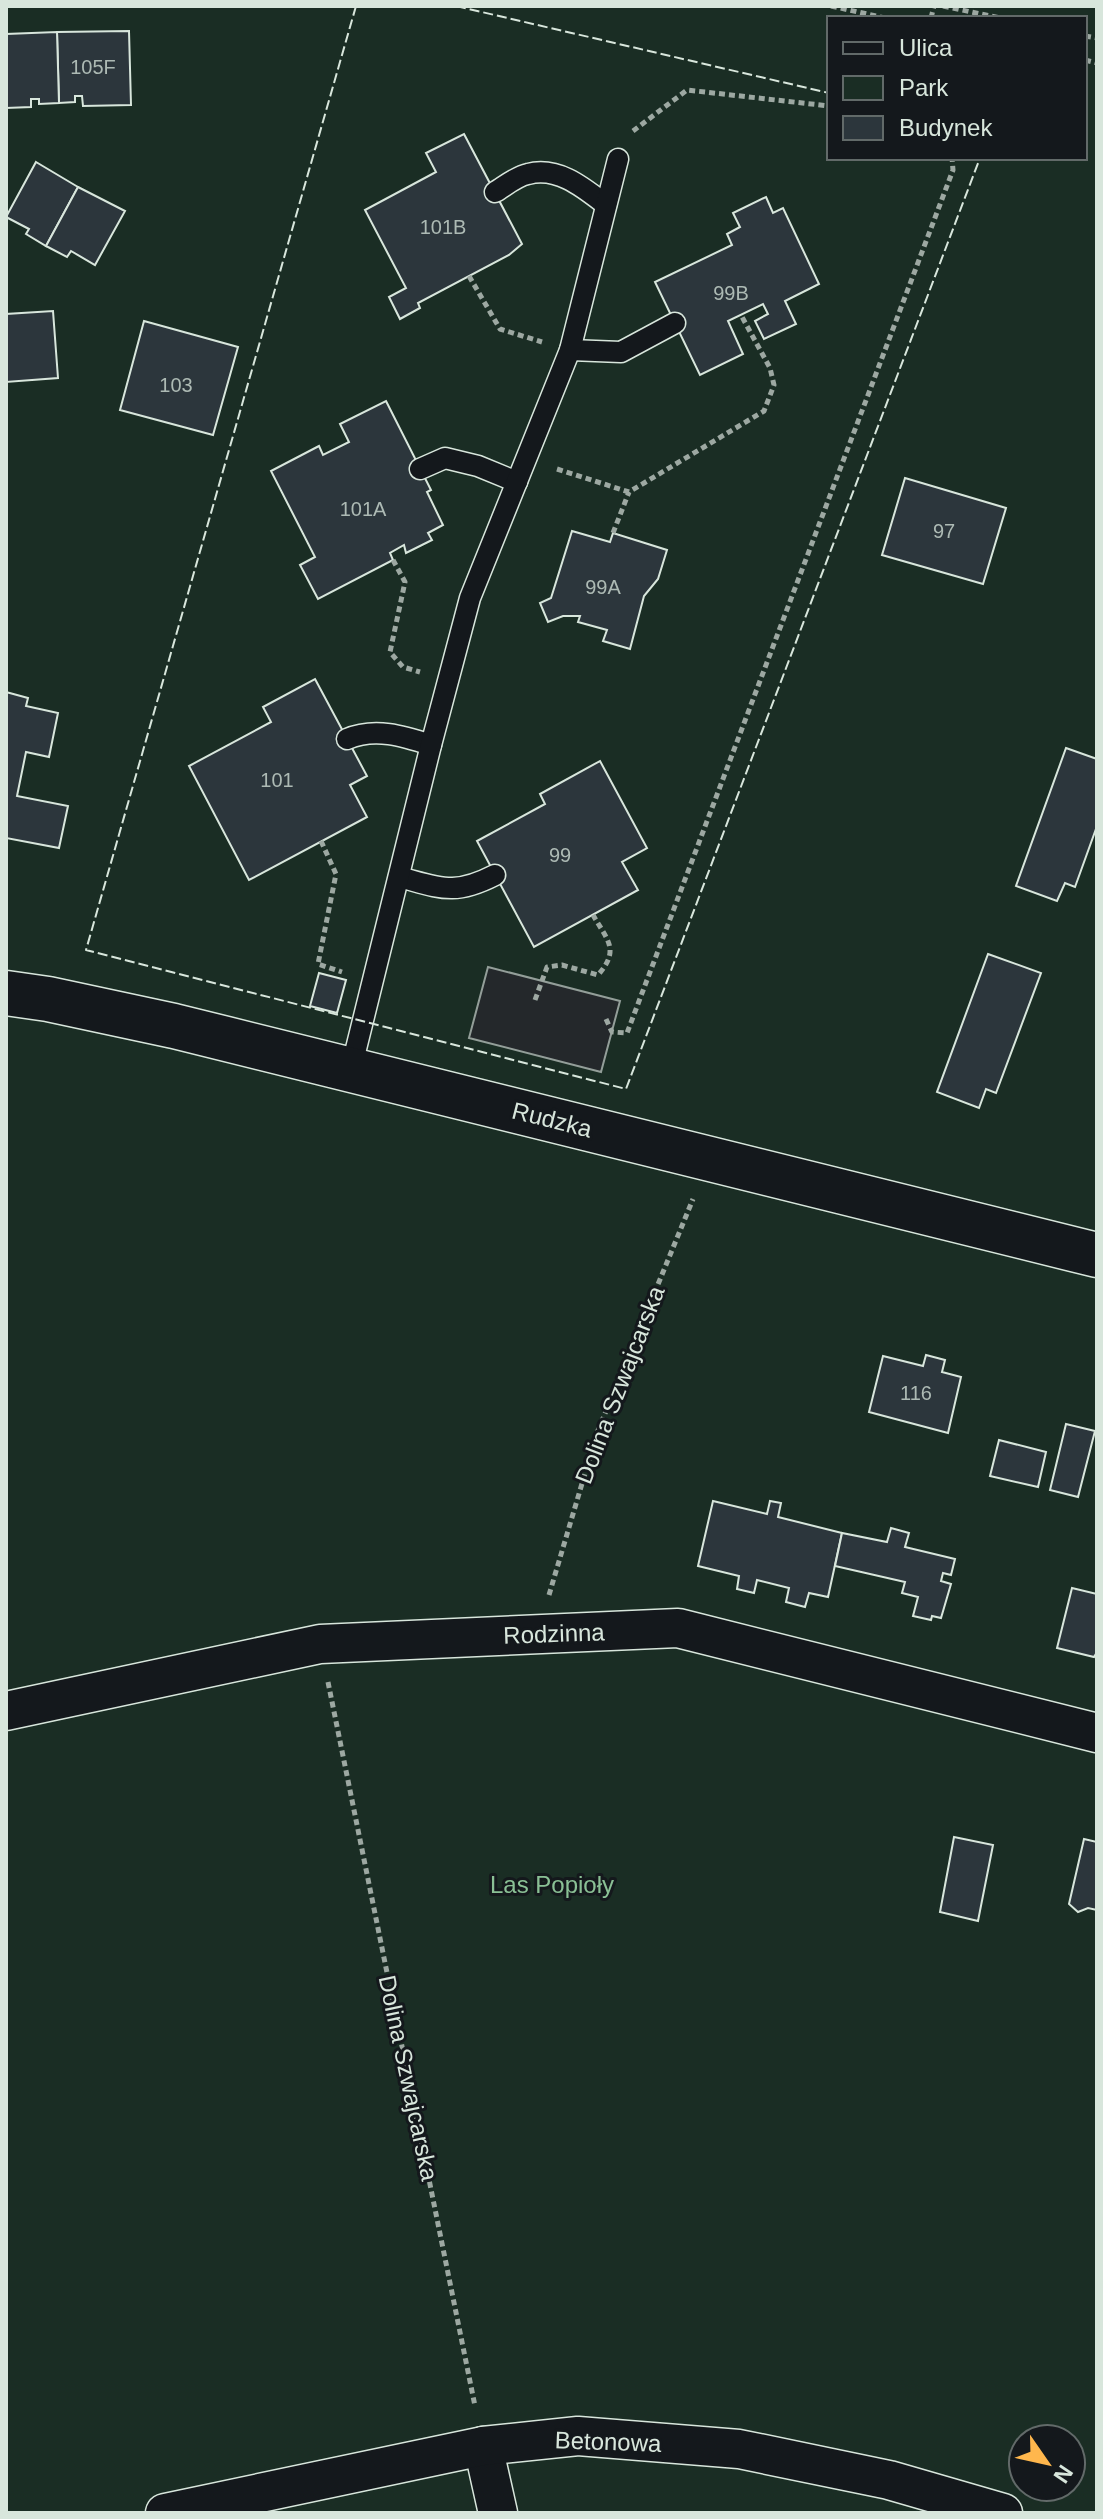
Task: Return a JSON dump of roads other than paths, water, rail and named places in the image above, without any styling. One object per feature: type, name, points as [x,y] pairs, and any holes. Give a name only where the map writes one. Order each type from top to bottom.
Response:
[{"type":"street","name":"Rudzka","points":[[6,993],[130,1016],[351,1069],[1097,1255]]},
{"type":"street","name":"Rodzinna","points":[[6,1711],[320,1644],[678,1628],[1097,1733]]},
{"type":"street","name":"Betonowa","points":[[165,2513],[483,2446],[578,2436],[739,2449],[889,2480],[1003,2513]]},
{"type":"street","points":[[483,2446],[498,2513]]},
{"type":"lane","points":[[351,1069],[470,598],[570,350],[618,159]]},
{"type":"lane","points":[[495,192],[526,174],[549,172],[578,184],[606,205]]},
{"type":"lane","points":[[570,350],[621,352],[675,323]]},
{"type":"lane","points":[[420,469],[445,458],[478,466],[517,482]]},
{"type":"lane","points":[[347,739],[374,732],[431,745]]},
{"type":"lane","points":[[399,877],[447,890],[474,886],[495,875]]},
{"type":"park label","name":"Las Popioły","points":[[552,1885]]}]
